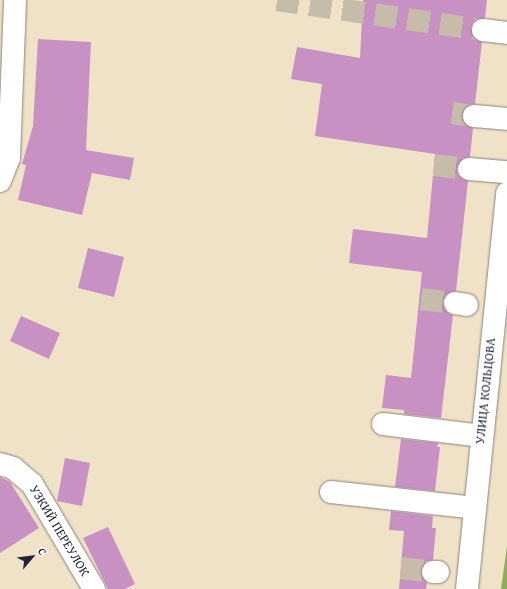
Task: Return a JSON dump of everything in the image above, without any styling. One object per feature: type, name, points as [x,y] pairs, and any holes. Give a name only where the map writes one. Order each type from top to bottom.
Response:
[{"type":"street","points":[[0,181],[9,158],[15,0]]},
{"type":"street","points":[[483,30],[507,33]]},
{"type":"street","points":[[474,116],[507,119]]},
{"type":"street","points":[[469,169],[507,172]]},
{"type":"street","name":"УЛИЦА КОЛЬЦОВА","points":[[467,589],[507,193]]},
{"type":"street","points":[[383,424],[482,436]]},
{"type":"street","name":"УЗКИЙ ПЕРЕУЛОК","points":[[0,464],[13,468],[32,484],[94,589]]},
{"type":"street","points":[[331,492],[475,508]]},
{"type":"green space","points":[[507,546],[507,589],[501,589]]},
{"type":"building","points":[[363,0],[487,0],[485,18],[473,22],[471,29],[475,40],[482,42],[475,104],[468,105],[462,114],[463,122],[473,128],[470,157],[463,158],[457,168],[458,175],[468,181],[456,291],[446,295],[443,301],[447,312],[453,315],[441,418],[404,414],[404,410],[382,408],[386,375],[411,378],[422,272],[349,263],[353,229],[427,238],[435,154],[315,136],[322,84],[291,79],[297,47],[360,58]]},
{"type":"building","points":[[38,39],[91,42],[86,150],[134,158],[130,180],[92,173],[82,215],[18,200],[26,165],[22,164],[33,126]]},
{"type":"building","points":[[88,248],[124,257],[114,297],[78,288]]},
{"type":"building","points":[[21,316],[60,333],[49,359],[10,341]]},
{"type":"building","points":[[401,439],[438,443],[437,447],[440,447],[435,491],[395,487]]},
{"type":"building","points":[[65,458],[90,463],[82,506],[57,501]]},
{"type":"building","points":[[0,477],[10,482],[39,528],[0,553]]},
{"type":"building","points":[[391,511],[433,516],[432,528],[436,528],[433,560],[426,561],[421,572],[427,583],[426,589],[399,589],[404,531],[389,530]]},
{"type":"building","points":[[108,527],[135,584],[125,589],[108,589],[83,538]]},
{"type":"tunnel","points":[[277,0],[483,30]]},
{"type":"tunnel","points":[[452,113],[474,116]]},
{"type":"tunnel","points":[[434,165],[469,169]]},
{"type":"tunnel","points":[[421,299],[455,303]]},
{"type":"tunnel","points":[[401,568],[433,572]]}]
